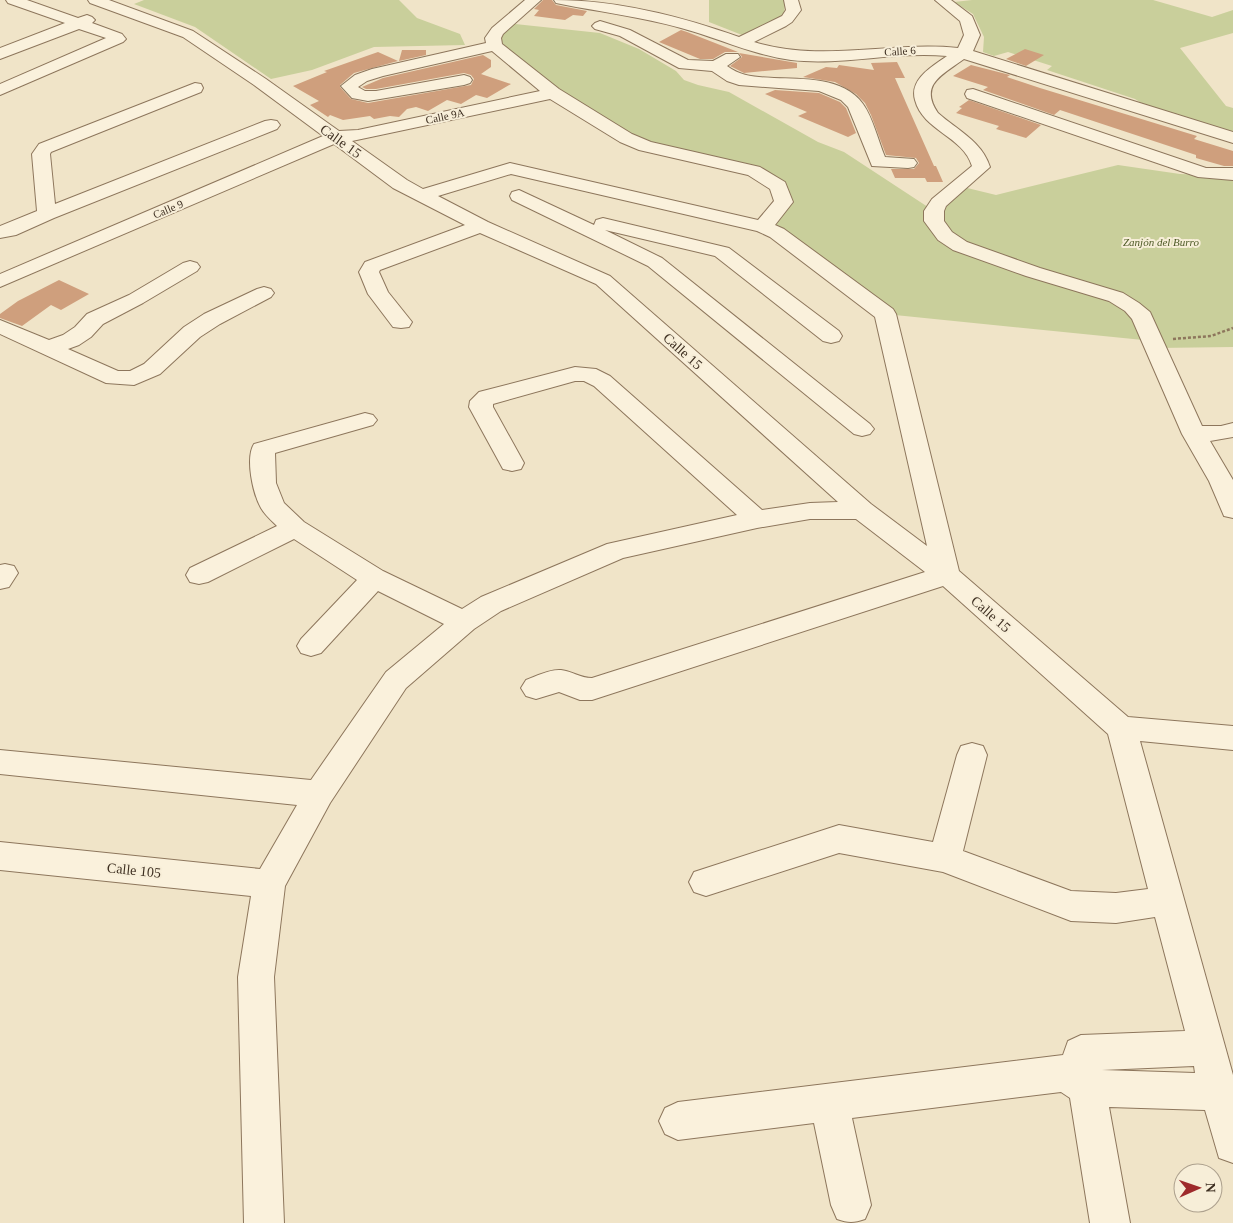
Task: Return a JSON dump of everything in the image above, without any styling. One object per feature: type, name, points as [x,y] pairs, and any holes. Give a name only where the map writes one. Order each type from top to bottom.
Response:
[{"type":"street","points":[[0,90],[118,39],[117,37],[14,0]]},
{"type":"street","name":"Calle 15","points":[[95,0],[188,34],[400,184],[481,226],[603,280],[862,510],[947,575],[1121,728]]},
{"type":"street","points":[[534,0],[497,31],[494,38],[495,46],[553,93],[626,138],[645,146],[754,171],[778,186],[784,202],[763,227]]},
{"type":"street","name":"Calle 6","points":[[561,0],[686,24],[777,53],[826,58],[918,49],[962,53],[1233,138]]},
{"type":"street","points":[[716,66],[746,44],[787,20],[794,10],[791,0]]},
{"type":"street","points":[[942,0],[966,20],[971,28],[972,35],[967,48],[934,73],[921,93],[925,106],[934,120],[969,147],[978,156],[981,167],[938,204],[934,212],[934,221],[939,229],[960,246],[1034,272],[1116,297],[1132,307],[1142,317],[1154,341],[1194,434],[1227,482],[1233,510]]},
{"type":"street","points":[[0,54],[107,14],[173,35],[181,36],[188,34]]},
{"type":"street","points":[[600,26],[624,33],[685,65],[716,66],[738,80],[822,87],[843,93],[852,99],[856,106],[878,162],[908,163]]},
{"type":"street","points":[[464,80],[362,97],[353,92],[350,86],[361,78],[378,72],[495,46]]},
{"type":"street","points":[[47,214],[41,154],[45,148],[195,88]]},
{"type":"street","name":"Calle 9A","points":[[336,137],[358,135],[553,93]]},
{"type":"street","points":[[973,94],[1204,173],[1233,174]]},
{"type":"street","points":[[19,245],[47,214],[271,125]]},
{"type":"street","name":"Calle 9","points":[[0,281],[19,245],[336,137]]},
{"type":"street","points":[[422,195],[510,168],[763,227],[777,233],[885,314],[947,575],[592,689],[580,689],[562,681],[555,681],[536,688]]},
{"type":"street","points":[[554,179],[519,196],[655,262],[862,429]]},
{"type":"street","points":[[555,212],[722,252],[830,336]]},
{"type":"street","points":[[402,322],[378,294],[369,272],[372,266],[481,226]]},
{"type":"street","points":[[48,348],[71,340],[83,332],[96,319],[190,268]]},
{"type":"street","points":[[0,326],[114,378],[134,378],[152,369],[192,332],[212,319],[264,293]]},
{"type":"street","points":[[512,463],[481,407],[482,401],[487,397],[575,374],[588,374],[602,381],[757,518]]},
{"type":"street","points":[[365,420],[263,449],[264,483],[273,507],[295,528],[374,578],[464,622]]},
{"type":"street","points":[[1194,434],[1222,433],[1233,430]]},
{"type":"street","points":[[810,510],[816,469]]},
{"type":"street","points":[[264,1223],[256,977],[269,884],[319,794],[396,680],[464,622],[491,604],[616,550],[757,518],[810,510],[862,510]]},
{"type":"street","points":[[199,575],[295,528]]},
{"type":"street","points":[[311,646],[374,578]]},
{"type":"street","points":[[1233,738],[1121,728],[1167,901],[1219,1076],[1233,1144]]},
{"type":"street","points":[[945,858],[972,755]]},
{"type":"street","points":[[0,762],[319,794]]},
{"type":"street","points":[[706,882],[839,839],[945,858],[1071,906],[1116,908],[1167,901]]},
{"type":"street","name":"Calle 105","points":[[0,856],[269,884]]},
{"type":"street","points":[[678,1121],[1078,1071],[1162,1050],[1219,1076]]},
{"type":"street","points":[[1162,1050],[1172,1090]]},
{"type":"street","points":[[1078,1071],[1172,1090],[1219,1076]]},
{"type":"street","points":[[1078,1071],[1110,1223]]},
{"type":"street","points":[[829,1102],[851,1205]]},
{"type":"path","points":[[1154,341],[1211,336],[1233,328]]},
{"type":"green space","points":[[144,0],[399,0],[417,18],[460,34],[465,45],[374,47],[312,70],[271,79],[195,27],[134,4]]},
{"type":"green space","points":[[709,0],[785,0],[784,16],[742,35],[709,22]]},
{"type":"green space","points":[[972,0],[1153,0],[1212,17],[1233,10],[1233,33],[1180,48],[1226,106],[1233,108],[1233,136],[1151,109],[1135,99],[1047,70],[1052,66],[1008,52],[994,56],[983,52],[984,37],[973,14],[954,2]]},
{"type":"green space","name":"Zanjón del Burro","points":[[506,23],[600,33],[639,49],[676,71],[684,80],[729,92],[818,142],[844,152],[934,211],[959,186],[996,195],[1118,165],[1180,174],[1233,176],[1233,347],[1157,348],[1153,341],[885,314],[763,227],[783,202],[754,171],[645,146],[495,46]]},
{"type":"building","points":[[543,0],[552,0],[556,5],[587,11],[583,16],[573,15],[565,20],[534,16],[539,10],[534,9]]},
{"type":"building","points":[[681,30],[738,52],[725,52],[713,59],[700,59],[659,42]]},
{"type":"building","points":[[1025,49],[1044,55],[1026,66],[1006,59]]},
{"type":"building","points":[[402,50],[426,50],[426,55],[399,61]]},
{"type":"building","points":[[378,52],[398,61],[354,73],[340,85],[351,99],[368,103],[471,85],[474,79],[471,75],[464,73],[376,89],[362,87],[383,78],[483,55],[491,60],[491,67],[481,74],[511,84],[487,98],[476,95],[461,104],[447,100],[428,111],[416,107],[407,109],[399,117],[390,116],[374,119],[370,116],[343,120],[330,115],[328,117],[310,105],[319,101],[293,86],[327,72],[324,71]]},
{"type":"building","points":[[739,53],[797,63],[797,68],[744,73],[730,66],[742,57]]},
{"type":"building","points":[[897,62],[905,78],[895,78],[943,182],[927,182],[925,178],[895,178],[891,169],[914,169],[919,163],[916,158],[886,155],[871,115],[865,103],[856,94],[835,82],[803,77],[826,67],[837,68],[839,65],[874,70],[871,63]]},
{"type":"building","points":[[971,65],[1010,75],[1007,77],[1197,136],[1194,139],[1233,151],[1233,166],[1224,166],[1196,158],[1196,155],[1060,110],[1054,115],[983,90],[988,87],[953,76]]},
{"type":"building","points":[[775,90],[819,93],[840,102],[846,108],[856,133],[848,137],[798,116],[807,112],[765,94]]},
{"type":"building","points":[[969,100],[1041,125],[1026,138],[996,129],[999,126],[956,113],[962,108],[959,107]]},
{"type":"building","points":[[59,280],[89,294],[61,310],[51,305],[22,326],[0,318],[0,314],[18,301]]}]
